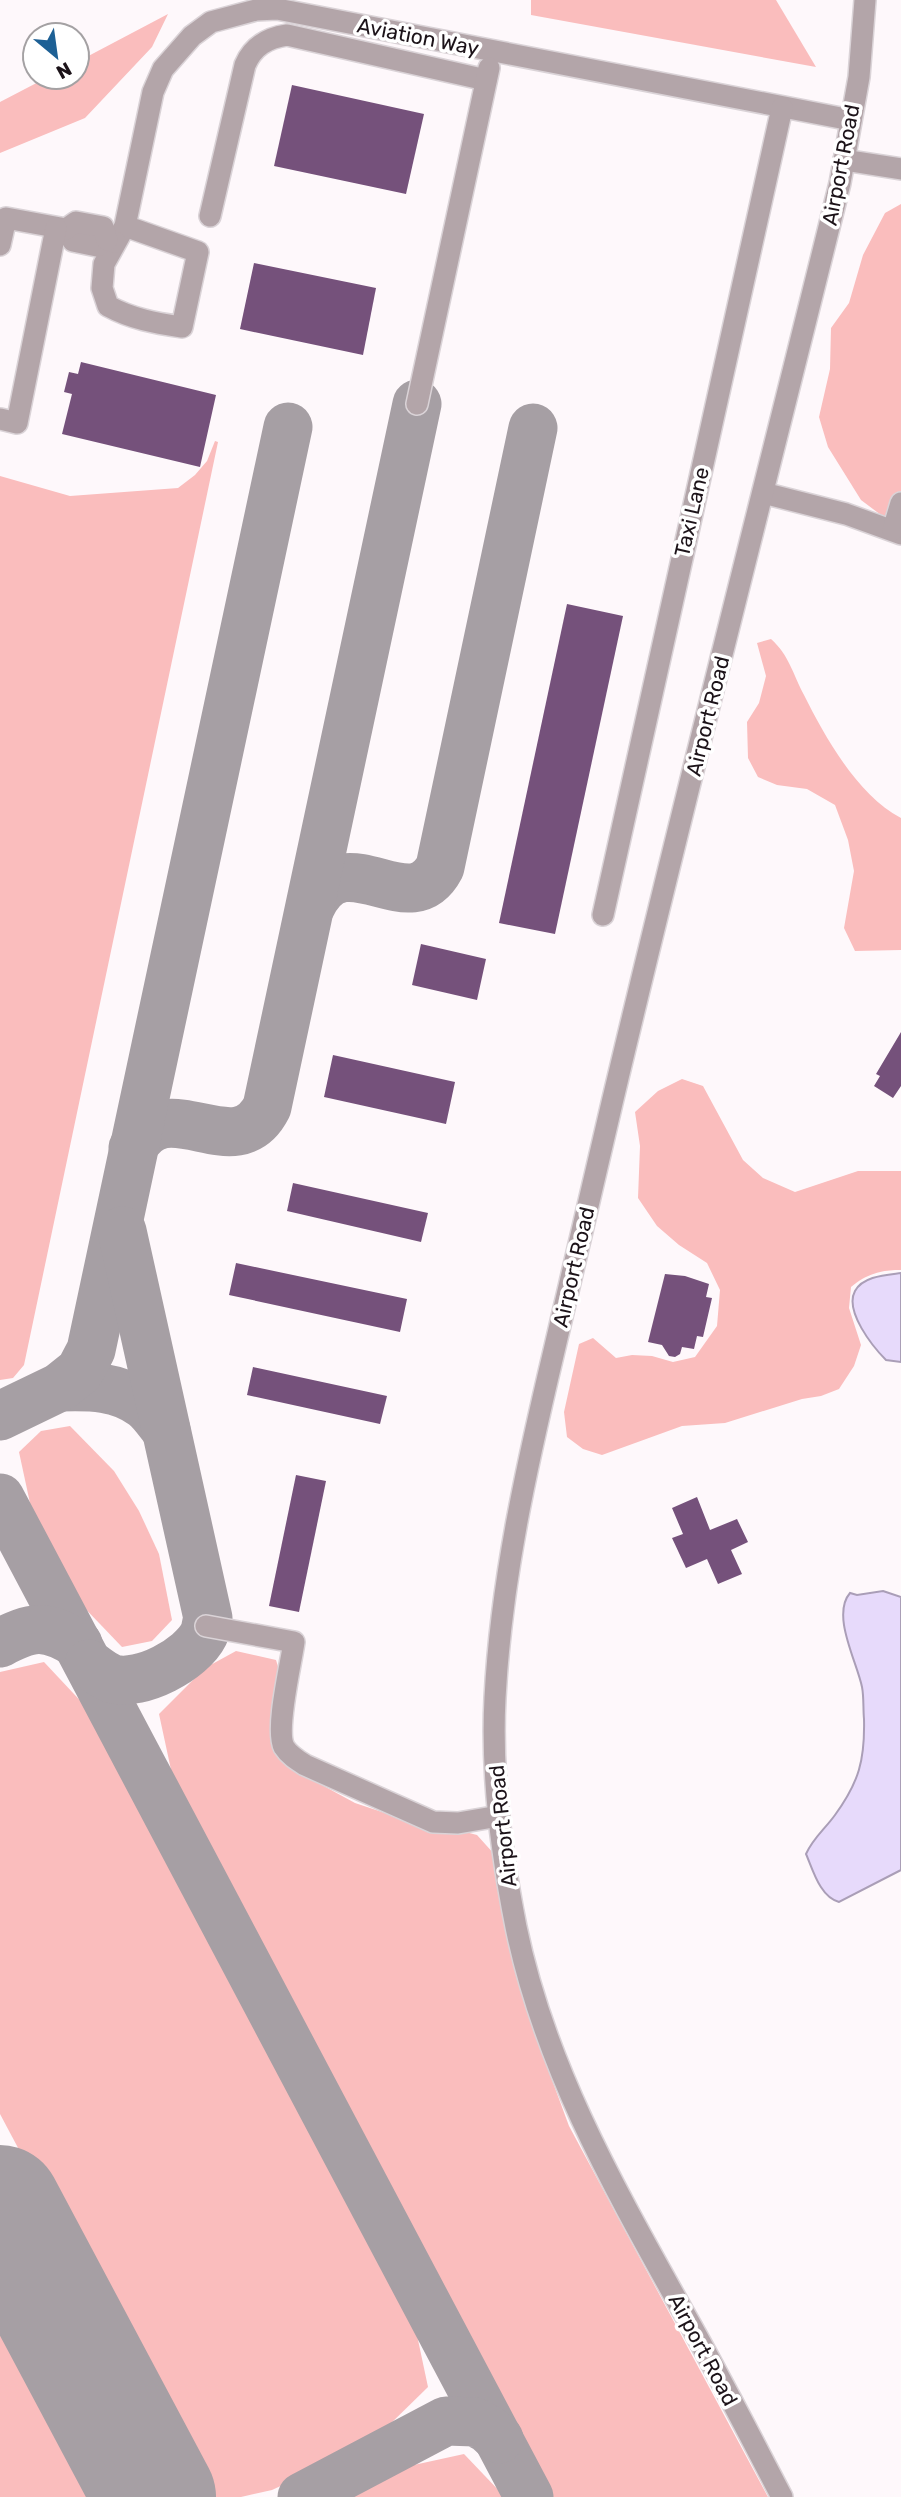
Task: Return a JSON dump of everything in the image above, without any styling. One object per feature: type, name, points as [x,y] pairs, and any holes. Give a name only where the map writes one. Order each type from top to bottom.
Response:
[{"type":"street","name":"Airport Road","points":[[782,2497],[692,2326],[610,2181],[571,2100],[540,2018],[517,1933],[502,1850],[495,1765],[494,1701],[503,1595],[531,1448],[634,1011],[844,160],[859,77],[865,0]]},
{"type":"street","name":"Aviation Way","points":[[115,236],[153,92],[163,69],[192,36],[211,22],[256,10],[278,9],[851,120]]},
{"type":"street","points":[[210,216],[245,65],[254,50],[268,39],[287,35],[485,80]]},
{"type":"street","points":[[417,404],[493,52]]},
{"type":"street","name":"Taxi Lane","points":[[603,915],[782,108]]},
{"type":"street","points":[[844,160],[901,169]]},
{"type":"street","points":[[0,245],[6,218],[62,229],[76,222],[103,227],[115,236],[198,252],[182,327],[147,322],[124,315],[108,306],[102,288],[104,264],[115,236]]},
{"type":"street","points":[[0,419],[17,422],[62,229]]},
{"type":"street","points":[[763,493],[846,514],[897,532],[901,503]]},
{"type":"street","points":[[206,1626],[294,1642],[281,1726],[283,1745],[299,1761],[433,1822],[458,1823],[499,1816]]},
{"type":"shaded area","points":[[531,0],[776,0],[816,67],[531,15]]},
{"type":"shaded area","points":[[168,14],[152,47],[85,118],[0,153],[0,102],[21,91],[91,91],[91,55]]},
{"type":"shaded area","points":[[901,204],[901,530],[861,500],[828,447],[819,417],[830,369],[831,328],[849,303],[863,255],[885,213]]},
{"type":"shaded area","points":[[215,441],[218,442],[24,1365],[13,1378],[0,1380],[0,476],[70,496],[178,488],[207,461]]},
{"type":"shaded area","points":[[771,639],[786,658],[812,711],[844,764],[871,795],[901,818],[901,950],[855,951],[844,928],[854,871],[848,840],[835,805],[807,789],[777,785],[758,777],[748,758],[747,722],[759,703],[766,676],[757,643]]},
{"type":"shaded area","points":[[682,1079],[703,1086],[743,1160],[763,1178],[795,1192],[858,1171],[901,1171],[901,1270],[874,1274],[851,1287],[849,1308],[861,1345],[854,1366],[839,1389],[725,1423],[682,1426],[602,1455],[583,1449],[567,1437],[564,1412],[579,1344],[593,1338],[616,1358],[632,1355],[652,1356],[673,1362],[695,1357],[717,1326],[720,1290],[707,1263],[679,1245],[657,1226],[638,1198],[640,1146],[635,1112],[658,1091]]},
{"type":"shaded area","points":[[901,1273],[901,1362],[886,1360],[874,1347],[861,1328],[853,1308],[853,1299],[855,1291],[863,1282]]},
{"type":"shaded area","points":[[70,1426],[114,1471],[139,1511],[159,1554],[172,1620],[152,1641],[122,1647],[77,1600],[53,1560],[33,1517],[19,1452],[41,1431]]},
{"type":"shaded area","points":[[883,1591],[901,1597],[901,1870],[839,1902],[822,1889],[806,1854],[850,1792],[862,1759],[863,1691],[844,1626],[845,1602],[850,1593],[857,1595]]},
{"type":"shaded area","points":[[236,1651],[276,1660],[280,1673],[273,1741],[279,1759],[355,1803],[421,1825],[477,1835],[495,1855],[510,1943],[531,2023],[569,2126],[768,2497],[546,2497],[238,1917],[173,1779],[159,1714],[205,1668]]},
{"type":"shaded area","points":[[44,1662],[89,1710],[167,1843],[350,2187],[414,2321],[428,2387],[382,2432],[326,2465],[272,2490],[241,2497],[204,2497],[0,2114],[0,1672]]},
{"type":"shaded area","points":[[0,2289],[111,2497],[0,2497]]},
{"type":"shaded area","points":[[464,2454],[505,2497],[343,2497],[400,2468]]},
{"type":"building","points":[[292,85],[424,114],[406,194],[274,166]]},
{"type":"building","points":[[254,263],[376,288],[363,355],[240,329]]},
{"type":"building","points":[[81,362],[216,395],[200,467],[62,434],[72,394],[64,392],[69,372],[78,374]]},
{"type":"building","points":[[567,604],[623,616],[555,934],[499,923]]},
{"type":"building","points":[[421,944],[486,959],[477,1000],[412,985]]},
{"type":"building","points":[[901,1032],[901,1086],[893,1098],[874,1086],[880,1076],[876,1074]]},
{"type":"building","points":[[333,1055],[455,1082],[446,1124],[324,1097]]},
{"type":"building","points":[[293,1183],[428,1213],[421,1242],[287,1211]]},
{"type":"building","points":[[236,1263],[407,1299],[400,1332],[229,1295]]},
{"type":"building","points":[[665,1274],[685,1276],[709,1284],[706,1297],[712,1298],[703,1337],[697,1336],[694,1349],[682,1347],[680,1354],[675,1357],[669,1356],[662,1345],[648,1342]]},
{"type":"building","points":[[253,1367],[387,1396],[380,1424],[247,1395]]},
{"type":"building","points":[[296,1475],[326,1481],[299,1612],[269,1606]]},
{"type":"building","points":[[697,1497],[710,1530],[737,1519],[748,1542],[731,1550],[742,1574],[718,1584],[707,1559],[686,1568],[672,1538],[683,1534],[672,1508]]},
{"type":"taxiway","points":[[133,1148],[147,1131],[164,1124],[237,1131],[253,1124],[267,1107],[417,404]]},
{"type":"taxiway","points":[[0,1416],[60,1387],[80,1371],[91,1350],[288,427]]},
{"type":"taxiway","points":[[311,906],[325,886],[341,878],[359,878],[395,887],[412,888],[427,883],[440,867],[533,428]]},
{"type":"taxiway","points":[[89,1664],[113,1679],[137,1679],[151,1675],[177,1662],[198,1644],[208,1618],[122,1231]]},
{"type":"taxiway","points":[[60,1387],[93,1387],[125,1394],[147,1408],[166,1430]]},
{"type":"taxiway","points":[[0,1498],[529,2497]]},
{"type":"taxiway","points":[[0,1643],[21,1633],[47,1630],[78,1644]]},
{"type":"taxiway","points":[[302,2497],[446,2421],[475,2422],[499,2439]]},
{"type":"runway","points":[[0,2206],[155,2497]]}]
